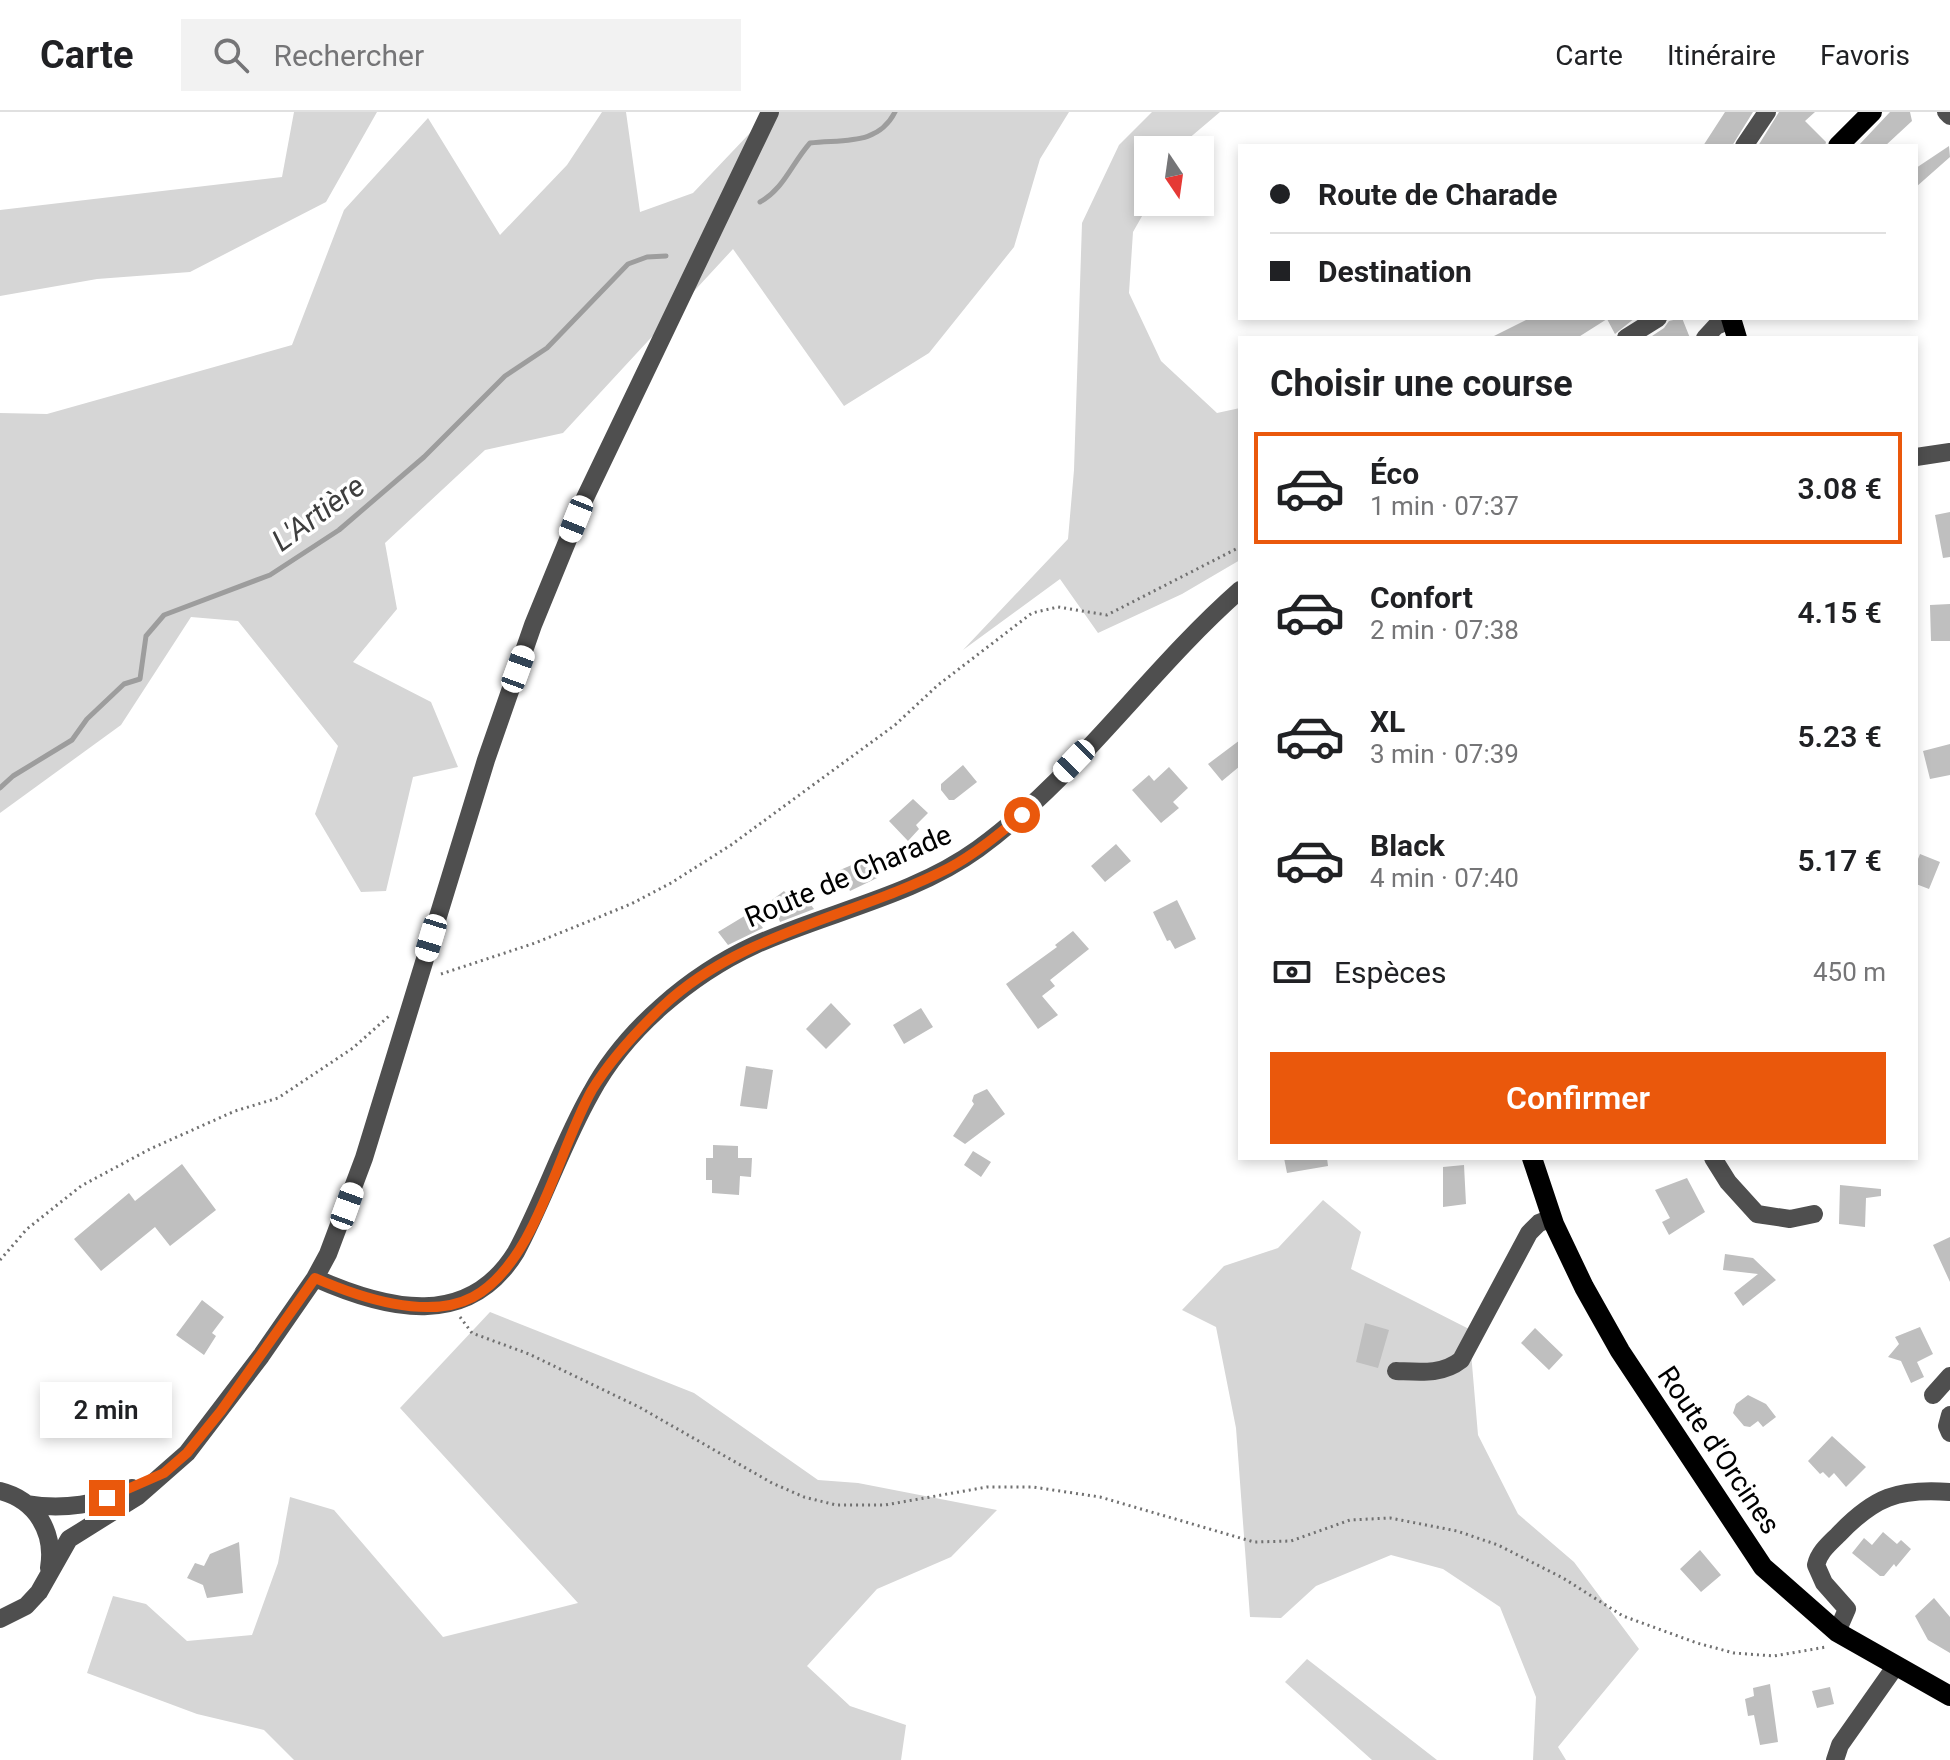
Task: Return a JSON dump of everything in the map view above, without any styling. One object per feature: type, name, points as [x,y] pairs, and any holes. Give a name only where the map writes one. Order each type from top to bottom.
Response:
[{"type":"main road","points":[[1840,144],[1872,112]]},
{"type":"main road","name":"Route d'Orcines","points":[[1533,1160],[1552,1218],[1584,1287],[1620,1351],[1763,1567],[1839,1634],[1950,1696]]},
{"type":"street","points":[[0,1619],[26,1606],[39,1592],[69,1539],[138,1496],[187,1453],[221,1411],[315,1278],[352,1194],[486,760],[558,562],[623,415],[770,112]]},
{"type":"street","points":[[1745,144],[1767,112]]},
{"type":"street","points":[[1629,336],[1655,320]]},
{"type":"street","points":[[1918,457],[1950,452]]},
{"type":"street","name":"Route de Charade","points":[[315,1278],[386,1301],[416,1306],[450,1305],[485,1289],[507,1267],[532,1224],[591,1093],[622,1048],[664,1006],[710,969],[755,945],[885,895],[949,867],[972,853],[1022,815],[1135,700],[1215,612],[1238,592]]},
{"type":"street","points":[[1714,1160],[1728,1182],[1757,1214],[1790,1219],[1814,1214]]},
{"type":"street","points":[[1396,1371],[1435,1372],[1461,1360],[1529,1233],[1539,1223],[1552,1218]]},
{"type":"street","points":[[1933,1395],[1950,1376]]},
{"type":"street","points":[[1950,1415],[1947,1426],[1950,1433]]},
{"type":"street","points":[[27,1504],[66,1507],[107,1498],[164,1473]]},
{"type":"street","points":[[0,1476],[4,1492],[27,1504],[46,1527],[51,1546],[48,1575]]},
{"type":"street","points":[[1839,1634],[1847,1609],[1818,1572],[1816,1565],[1823,1550],[1881,1498],[1913,1491],[1950,1492]]},
{"type":"street","points":[[1835,1760],[1840,1745],[1895,1667]]},
{"type":"path","points":[[437,975],[535,943],[631,904],[671,883],[731,845],[895,725],[938,685],[1032,613],[1058,607],[1107,615],[1135,604],[1238,548]]},
{"type":"path","points":[[0,1260],[27,1229],[81,1186],[150,1149],[235,1111],[278,1098],[353,1048],[413,997]]},
{"type":"path","points":[[450,1305],[472,1333],[529,1354],[639,1407],[772,1483],[804,1497],[836,1505],[885,1505],[987,1487],[1033,1487],[1100,1497],[1254,1542],[1291,1541],[1350,1520],[1390,1518],[1457,1531],[1498,1545],[1563,1578],[1623,1616],[1734,1653],[1793,1655],[1827,1647],[1839,1634]]},
{"type":"shaded area","points":[[294,112],[377,112],[326,202],[190,272],[97,279],[0,296],[0,210],[282,177]]},
{"type":"shaded area","points":[[602,112],[626,112],[640,212],[693,193],[770,112],[1069,112],[1040,159],[1014,247],[929,353],[844,406],[733,249],[563,433],[485,450],[385,543],[397,609],[353,662],[431,702],[458,767],[413,777],[386,891],[361,892],[315,814],[338,746],[238,621],[191,617],[121,725],[0,813],[0,413],[47,414],[292,345],[344,210],[428,118],[500,235],[567,165]]},
{"type":"shaded area","points":[[1152,112],[1220,112],[1192,136],[1134,136],[1134,216],[1142,216],[1133,232],[1129,293],[1161,361],[1217,413],[1238,408],[1238,561],[1182,594],[1098,633],[1060,579],[963,650],[1068,539],[1074,470],[1082,223],[1119,145]]},
{"type":"shaded area","points":[[1323,1200],[1361,1232],[1351,1269],[1469,1329],[1478,1435],[1518,1514],[1574,1562],[1639,1649],[1558,1747],[1566,1760],[1533,1760],[1536,1697],[1500,1607],[1443,1569],[1391,1555],[1316,1586],[1281,1618],[1250,1617],[1236,1428],[1216,1327],[1182,1310],[1224,1266],[1278,1248]]},
{"type":"shaded area","points":[[490,1312],[694,1393],[818,1480],[858,1483],[997,1510],[951,1557],[877,1589],[807,1666],[850,1706],[906,1725],[901,1760],[294,1760],[264,1730],[197,1714],[87,1673],[113,1596],[146,1604],[187,1641],[252,1635],[278,1563],[290,1497],[334,1510],[443,1637],[578,1603],[400,1408]]},
{"type":"shaded area","points":[[1307,1659],[1437,1760],[1372,1760],[1285,1682]]},
{"type":"building","points":[[1725,112],[1753,112],[1733,144],[1704,144]]},
{"type":"building","points":[[1779,112],[1815,112],[1805,121],[1826,142],[1826,144],[1759,144]]},
{"type":"building","points":[[1890,112],[1910,112],[1912,121],[1887,144],[1860,144]]},
{"type":"building","points":[[1949,146],[1950,157],[1918,185],[1918,167]]},
{"type":"building","points":[[1526,320],[1605,320],[1580,336],[1494,336]]},
{"type":"building","points":[[1608,320],[1632,320],[1615,334]]},
{"type":"building","points":[[1683,320],[1689,336],[1652,336],[1669,321]]},
{"type":"building","points":[[1950,512],[1950,557],[1943,558],[1935,515]]},
{"type":"building","points":[[1950,604],[1950,641],[1931,641],[1930,605]]},
{"type":"building","points":[[1238,742],[1238,768],[1222,781],[1208,764]]},
{"type":"building","points":[[1950,744],[1950,775],[1930,779],[1923,751]]},
{"type":"building","points":[[963,765],[977,782],[954,800],[949,800],[941,790],[941,784]]},
{"type":"building","points":[[1169,767],[1188,788],[1173,802],[1179,808],[1161,823],[1132,790],[1149,775],[1154,781]]},
{"type":"building","points":[[913,799],[928,813],[916,825],[919,829],[908,841],[889,821]]},
{"type":"building","points":[[1116,844],[1131,861],[1105,882],[1091,866]]},
{"type":"building","points":[[1920,854],[1940,862],[1929,889],[1918,885]]},
{"type":"building","points":[[868,858],[877,878],[850,891],[840,870]]},
{"type":"building","points":[[784,891],[789,897],[795,892],[801,900],[805,897],[814,909],[780,922],[772,900]]},
{"type":"building","points":[[1177,900],[1196,939],[1175,949],[1170,940],[1167,941],[1153,912]]},
{"type":"building","points":[[751,912],[763,928],[728,945],[718,932]]},
{"type":"building","points":[[1073,931],[1089,949],[1050,980],[1055,986],[1042,996],[1058,1015],[1038,1029],[1006,984],[1057,947],[1055,945]]},
{"type":"building","points":[[831,1003],[851,1024],[826,1049],[806,1029]]},
{"type":"building","points":[[921,1008],[933,1027],[904,1044],[893,1025]]},
{"type":"building","points":[[746,1066],[773,1070],[767,1109],[740,1106]]},
{"type":"building","points":[[987,1089],[1005,1114],[965,1144],[953,1136],[974,1104],[974,1095]]},
{"type":"building","points":[[713,1145],[738,1146],[738,1158],[752,1158],[751,1177],[740,1176],[739,1195],[712,1193],[712,1180],[706,1180],[706,1158],[713,1158]]},
{"type":"building","points":[[973,1151],[991,1162],[981,1177],[964,1165]]},
{"type":"building","points":[[1284,1160],[1327,1160],[1328,1166],[1287,1173]]},
{"type":"building","points":[[182,1164],[216,1210],[170,1246],[155,1227],[101,1271],[74,1239],[129,1193],[135,1201]]},
{"type":"building","points":[[1464,1165],[1466,1204],[1443,1207],[1443,1167]]},
{"type":"building","points":[[1687,1178],[1705,1212],[1669,1235],[1662,1222],[1670,1218],[1655,1190]]},
{"type":"building","points":[[1840,1185],[1881,1189],[1881,1196],[1866,1198],[1865,1227],[1839,1224]]},
{"type":"building","points":[[1950,1237],[1950,1282],[1933,1245]]},
{"type":"building","points":[[1725,1254],[1753,1258],[1776,1280],[1743,1306],[1734,1293],[1758,1274],[1723,1270]]},
{"type":"building","points":[[202,1300],[224,1317],[212,1333],[216,1336],[204,1355],[176,1335]]},
{"type":"building","points":[[1365,1323],[1389,1330],[1378,1368],[1356,1362]]},
{"type":"building","points":[[1920,1327],[1933,1354],[1917,1362],[1924,1377],[1911,1383],[1901,1361],[1888,1357],[1899,1344],[1895,1337]]},
{"type":"building","points":[[1535,1328],[1563,1355],[1549,1370],[1521,1343]]},
{"type":"building","points":[[1748,1395],[1766,1404],[1776,1417],[1763,1427],[1758,1421],[1750,1427],[1744,1426],[1733,1413],[1736,1404]]},
{"type":"building","points":[[1832,1436],[1866,1467],[1846,1487],[1834,1473],[1829,1478],[1823,1472],[1820,1474],[1808,1461]]},
{"type":"building","points":[[1883,1532],[1897,1544],[1901,1540],[1911,1549],[1896,1567],[1894,1564],[1884,1576],[1880,1576],[1852,1553],[1864,1538],[1872,1545]]},
{"type":"building","points":[[239,1542],[243,1593],[207,1598],[203,1585],[187,1578],[195,1563],[204,1566],[210,1554]]},
{"type":"building","points":[[1700,1550],[1721,1575],[1701,1592],[1680,1569]]},
{"type":"building","points":[[1934,1598],[1950,1617],[1950,1653],[1928,1640],[1915,1616]]},
{"type":"building","points":[[1770,1684],[1778,1742],[1760,1745],[1754,1715],[1748,1716],[1745,1699],[1754,1696],[1753,1688]]},
{"type":"building","points":[[1830,1687],[1834,1704],[1817,1708],[1812,1691]]},
{"type":"waterway","name":"L'Artière","points":[[760,202],[782,183],[810,143],[869,136],[888,123],[895,112]]},
{"type":"waterway","name":"L'Artière","points":[[0,788],[13,776],[72,740],[87,719],[124,684],[140,679],[146,636],[164,615],[270,575],[339,530],[424,457],[505,376],[547,348],[628,264],[647,257],[666,256]]},
{"type":"route","points":[[107,1498],[164,1473],[187,1453],[221,1411],[315,1278],[386,1301],[416,1306],[450,1305],[471,1298],[496,1280],[532,1224],[565,1145],[605,1069],[664,1006],[710,969],[755,945],[949,867],[1022,815]]}]
